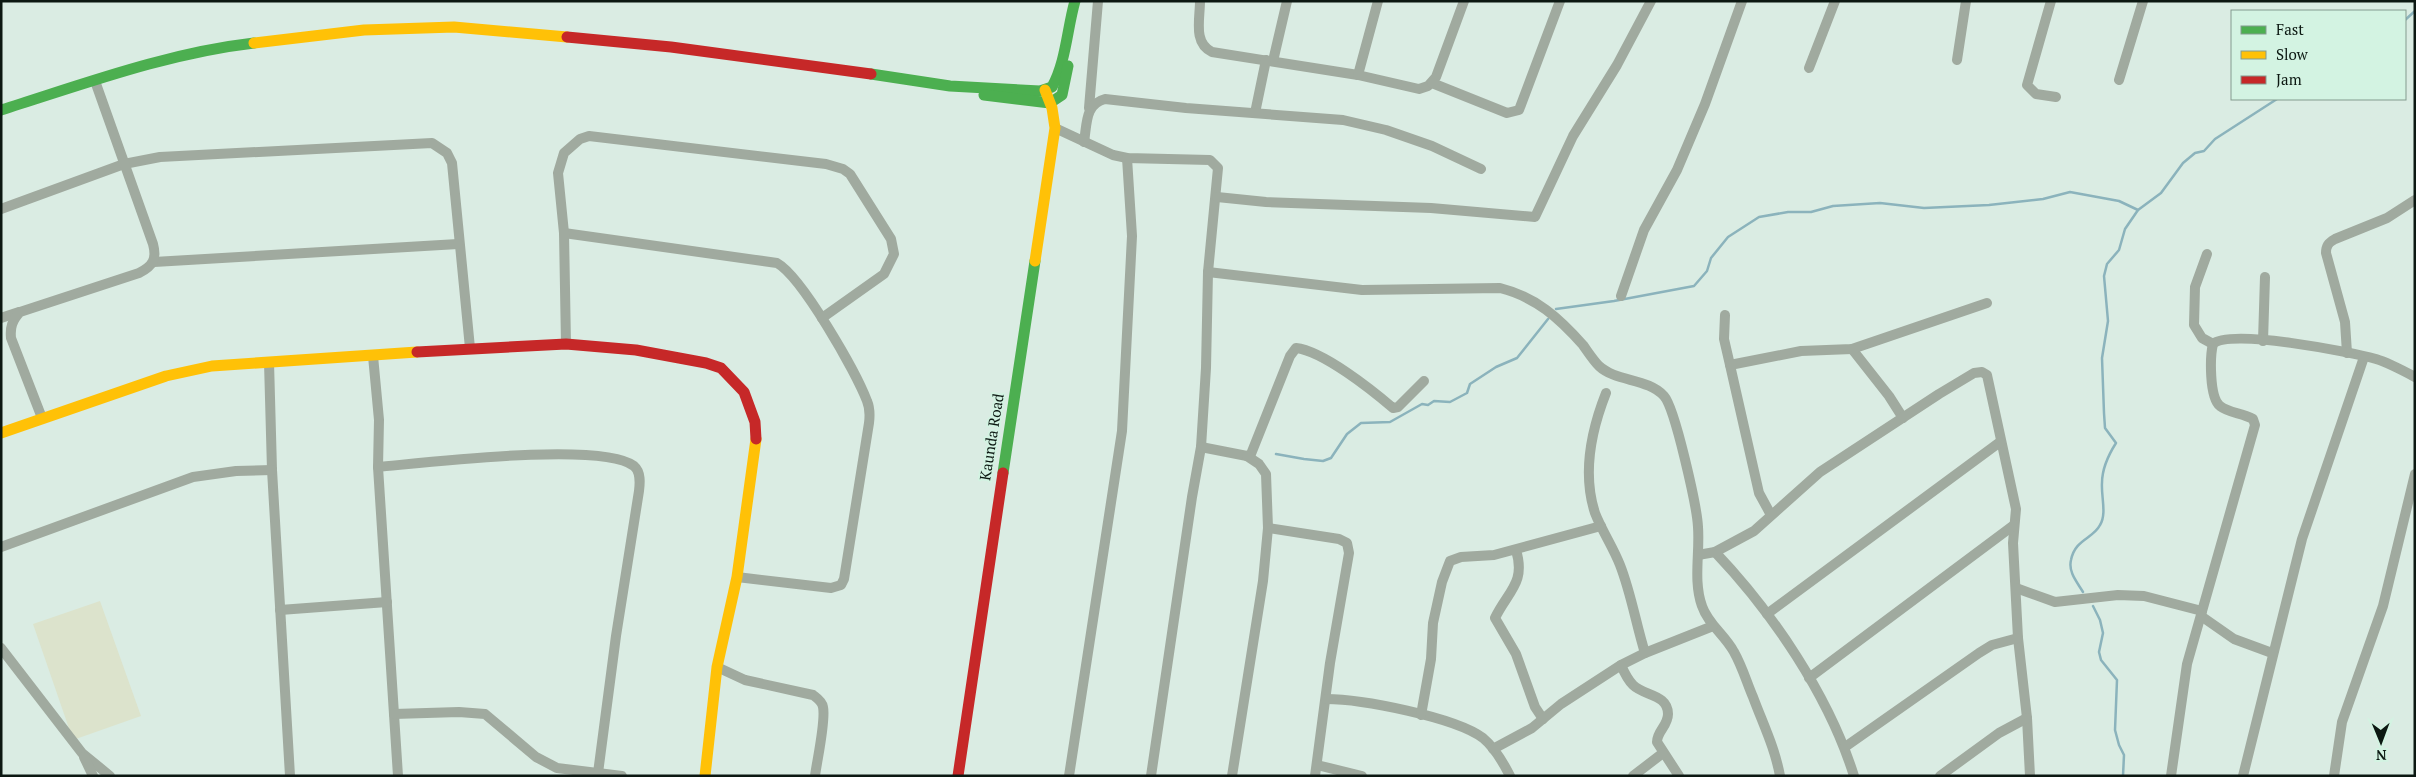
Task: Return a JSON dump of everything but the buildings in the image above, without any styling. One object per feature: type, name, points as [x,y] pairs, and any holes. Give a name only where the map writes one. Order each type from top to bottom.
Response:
[{"type":"street","points":[[1084,142],[1089,108],[1098,1]]},
{"type":"street","points":[[1200,1],[1199,39],[1205,49],[1212,52],[1358,75],[1419,89],[1432,83],[1464,1]]},
{"type":"street","points":[[1255,113],[1287,1]]},
{"type":"street","points":[[1358,75],[1378,1]]},
{"type":"street","points":[[1432,83],[1507,113],[1518,110],[1560,1]]},
{"type":"street","points":[[1217,197],[1266,202],[1431,208],[1535,217],[1573,136],[1617,65],[1651,1]]},
{"type":"street","points":[[1621,296],[1644,230],[1677,170],[1705,104],[1742,1]]},
{"type":"street","points":[[1809,68],[1835,1]]},
{"type":"street","points":[[1957,60],[1966,1]]},
{"type":"street","points":[[2051,1],[2027,85],[2036,94],[2056,97]]},
{"type":"street","points":[[2119,80],[2143,1]]},
{"type":"street","points":[[1,110],[95,80],[212,48],[364,30],[454,27],[487,28],[671,47],[849,70],[950,86],[1037,95],[1052,87],[1058,76],[1068,24],[1075,3]]},
{"type":"street","points":[[1050,103],[1059,98],[1064,90],[1075,25],[1075,3]]},
{"type":"street","points":[[95,80],[153,244],[154,262]]},
{"type":"street","name":"Kaunda Road","points":[[958,776],[1055,128],[1050,103],[1037,95]]},
{"type":"street","points":[[1089,108],[1096,101],[1105,98],[1186,108],[1343,120],[1432,146],[1481,169]]},
{"type":"street","points":[[1055,128],[1113,155],[1127,158],[1214,162],[1218,171],[1217,197],[1208,272],[1206,368],[1201,447],[1151,776]]},
{"type":"street","points":[[566,344],[564,233],[558,173],[564,153],[580,139],[588,136],[836,166],[850,174],[891,239],[894,254],[884,274],[822,318]]},
{"type":"street","points":[[1,209],[124,164],[160,157],[432,143],[447,153],[452,163],[458,244],[470,348]]},
{"type":"street","points":[[1069,776],[1122,430],[1132,236],[1127,158]]},
{"type":"street","points":[[2346,353],[2345,322],[2326,247],[2329,242],[2379,222],[2415,200]]},
{"type":"street","points":[[564,233],[777,263],[786,268],[822,318],[862,390],[870,412],[844,580],[840,585],[824,588],[736,578]]},
{"type":"street","points":[[1,318],[139,273],[154,262],[458,244]]},
{"type":"street","points":[[2207,254],[2197,276],[2194,318],[2197,332],[2212,344]]},
{"type":"street","points":[[1208,272],[1362,290],[1500,288],[1534,300],[1567,329],[1599,366],[1609,373],[1653,389],[1663,395],[1672,415],[1695,503],[1698,592],[1706,616],[1713,626],[1722,632],[1735,653],[1767,729],[1780,776]]},
{"type":"street","points":[[2263,341],[2265,277]]},
{"type":"street","points":[[1730,365],[1801,351],[1852,349],[1987,303]]},
{"type":"street","points":[[20,312],[10,327],[11,338],[42,418]]},
{"type":"street","points":[[1725,316],[1724,339],[1730,365],[1760,493],[1771,514]]},
{"type":"street","points":[[2171,776],[2187,664],[2255,425],[2253,419],[2220,406],[2215,400],[2211,367],[2212,344],[2224,338],[2312,345],[2387,363],[2415,376]]},
{"type":"street","points":[[1,433],[186,371],[212,366],[470,348],[566,344],[636,350],[706,363],[721,368],[744,392],[755,422],[756,444],[736,578],[717,668],[706,776]]},
{"type":"street","points":[[1247,456],[1254,450],[1290,356],[1296,348],[1315,354],[1358,380],[1393,408],[1398,407],[1424,380]]},
{"type":"street","points":[[1852,349],[1889,396],[1903,418]]},
{"type":"street","points":[[373,356],[380,420],[378,468],[398,776]]},
{"type":"street","points":[[2243,776],[2272,653],[2289,597],[2302,540],[2364,357]]},
{"type":"street","points":[[269,362],[272,470],[290,776]]},
{"type":"street","points":[[1698,556],[1716,552],[1754,531],[1820,472],[1974,372],[1982,372],[1989,379],[2000,442],[2016,509],[2014,526],[2018,638],[2027,718],[2030,776]]},
{"type":"street","points":[[1606,393],[1596,418],[1589,457],[1591,496],[1601,526],[1625,578],[1645,653]]},
{"type":"street","points":[[1767,614],[2000,442]]},
{"type":"street","points":[[1201,447],[1247,456],[1259,464],[1268,481],[1268,528],[1263,581],[1232,776]]},
{"type":"street","points":[[378,468],[456,459],[558,455],[605,458],[635,467],[639,474],[639,491],[616,636],[598,773]]},
{"type":"street","points":[[1,548],[193,477],[236,470],[272,470]]},
{"type":"street","points":[[2334,776],[2342,722],[2383,606],[2415,474]]},
{"type":"street","points":[[1421,715],[1431,659],[1432,623],[1442,582],[1450,561],[1462,557],[1494,555],[1516,550],[1601,526]]},
{"type":"street","points":[[1810,678],[2014,526]]},
{"type":"street","points":[[1268,528],[1339,539],[1347,543],[1349,553],[1315,776]]},
{"type":"street","points":[[1516,550],[1520,564],[1518,580],[1502,601],[1494,618],[1519,660],[1535,707],[1543,719]]},
{"type":"street","points":[[1716,552],[1739,577],[1767,614],[1810,678],[1845,747],[1854,776]]},
{"type":"street","points":[[2016,588],[2055,602],[2118,595],[2144,596],[2202,614],[2234,639],[2272,653]]},
{"type":"street","points":[[280,610],[387,602]]},
{"type":"street","points":[[1494,749],[1532,728],[1561,704],[1621,665],[1645,653],[1713,626]]},
{"type":"street","points":[[1845,747],[1979,653],[1992,645],[2018,638]]},
{"type":"street","points":[[1,648],[82,753],[93,776]]},
{"type":"street","points":[[1621,665],[1634,686],[1664,702],[1669,710],[1668,721],[1657,736],[1658,746],[1679,776]]},
{"type":"street","points":[[717,668],[745,680],[813,695],[820,701],[823,708],[823,719],[815,776]]},
{"type":"street","points":[[1326,699],[1364,701],[1421,715],[1468,730],[1482,738],[1494,749],[1510,776]]},
{"type":"street","points":[[394,714],[459,712],[485,714],[536,757],[557,768],[622,776]]},
{"type":"street","points":[[1940,776],[1999,733],[2027,718]]},
{"type":"street","points":[[82,753],[110,776]]},
{"type":"street","points":[[1633,776],[1663,753]]},
{"type":"street","points":[[1317,765],[1362,776]]},
{"type":"green space","points":[[100,601],[141,716],[73,740],[33,624]]},
{"type":"waterway","points":[[2406,19],[2415,11]]},
{"type":"waterway","points":[[2083,592],[2072,573],[2070,564],[2076,548],[2097,530],[2102,521],[2102,478],[2108,457],[2116,443],[2105,428],[2104,413],[2102,358],[2108,321],[2104,276],[2107,264],[2119,250],[2125,229],[2138,210],[2161,193],[2183,163],[2195,153],[2204,151],[2215,139],[2275,100]]},
{"type":"waterway","points":[[1556,309],[1614,301],[1694,286],[1707,271],[1711,258],[1728,237],[1759,217],[1788,212],[1811,212],[1833,206],[1880,203],[1924,208],[1989,205],[2043,199],[2070,192],[2119,201],[2138,210]]},
{"type":"waterway","points":[[1276,454],[1323,461],[1331,458],[1347,434],[1361,423],[1390,422],[1422,404],[1428,405],[1434,401],[1450,402],[1467,393],[1470,384],[1496,367],[1517,358],[1548,319]]},
{"type":"waterway","points":[[2093,606],[2100,620],[2103,633],[2099,652],[2101,660],[2117,680],[2115,730],[2124,755],[2123,776]]},
{"type":"traffic: fast","points":[[871,74],[950,86],[1040,91],[1052,87],[1063,56],[1075,1]]},
{"type":"traffic: fast","points":[[1,110],[126,70],[189,54],[254,43]]},
{"type":"traffic: fast","points":[[984,95],[1050,103],[1062,95],[1068,66]]},
{"type":"traffic: fast","points":[[1003,473],[1035,261]]},
{"type":"traffic: slow","points":[[254,43],[364,30],[454,27],[567,37]]},
{"type":"traffic: slow","points":[[1035,261],[1055,128],[1052,108],[1045,90]]},
{"type":"traffic: slow","points":[[1,433],[166,376],[212,366],[417,352]]},
{"type":"traffic: slow","points":[[705,776],[717,667],[737,577],[756,439]]},
{"type":"traffic: jam","points":[[567,37],[671,47],[871,74]]},
{"type":"traffic: jam","points":[[417,352],[566,344],[636,350],[706,363],[721,368],[744,392],[755,422],[756,439]]},
{"type":"traffic: jam","points":[[958,776],[1003,473]]}]
